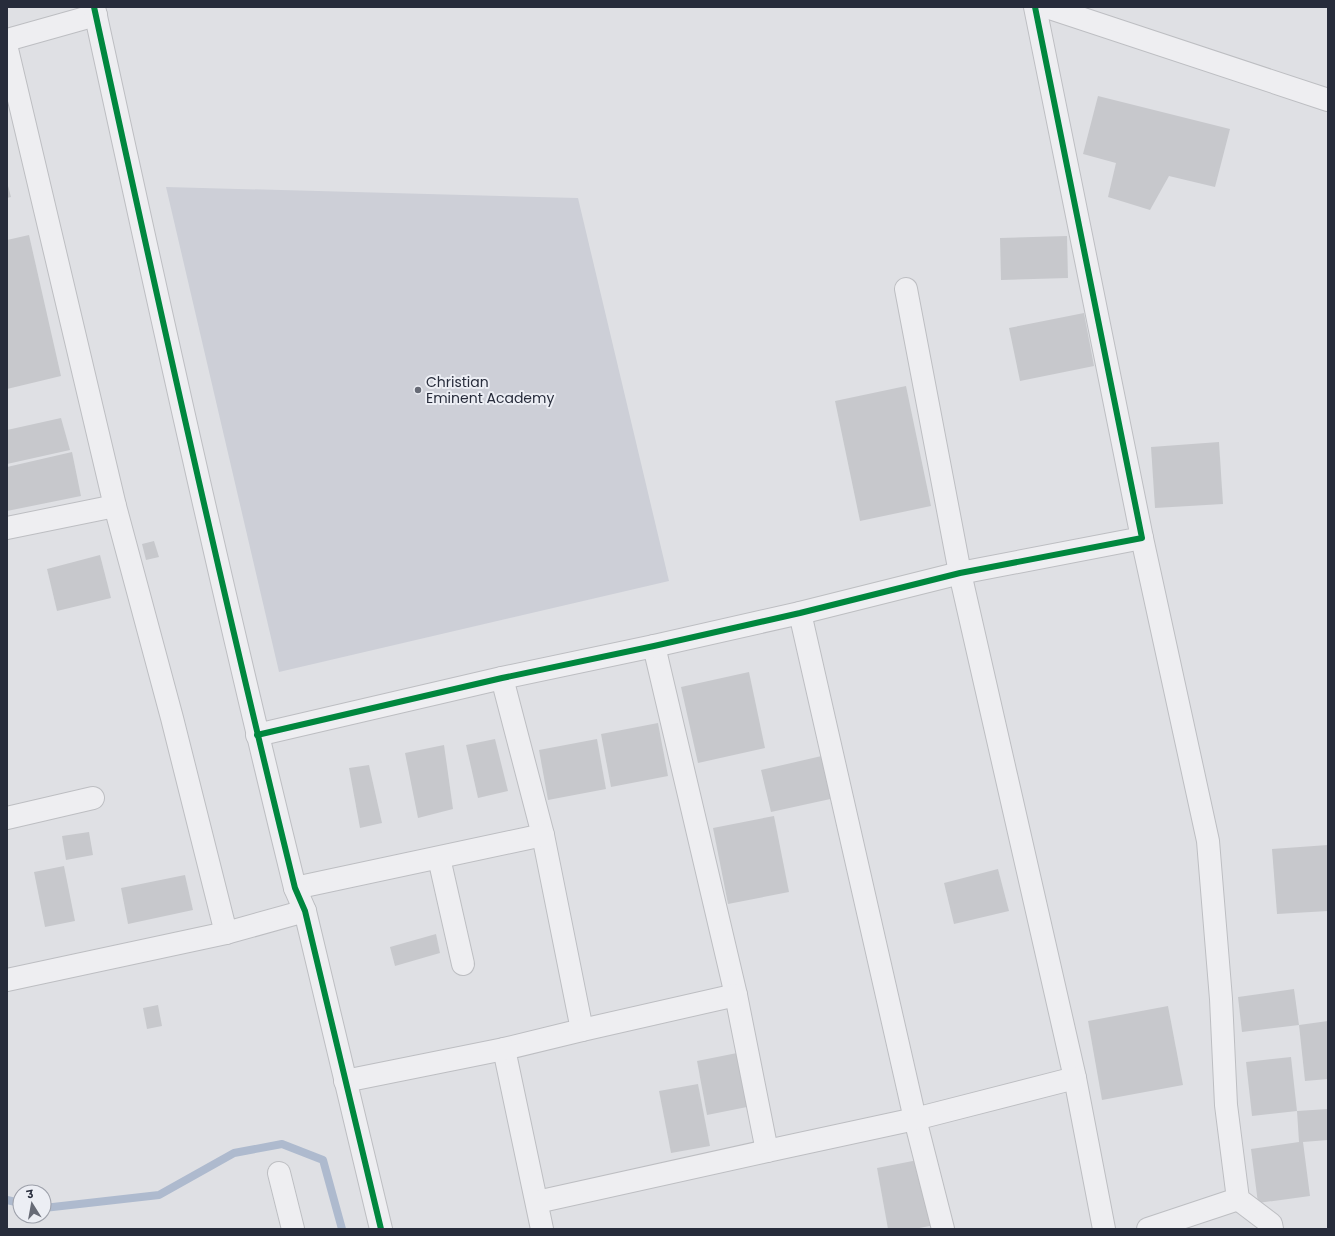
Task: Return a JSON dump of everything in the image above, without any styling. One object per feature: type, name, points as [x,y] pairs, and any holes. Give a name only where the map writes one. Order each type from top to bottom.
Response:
[{"type":"street","points":[[1035,7],[1142,538],[1208,841],[1221,999],[1226,1105],[1238,1199],[1271,1224],[1272,1229]]},
{"type":"street","points":[[1047,7],[1328,100]]},
{"type":"street","points":[[7,40],[95,11],[200,487],[257,735],[295,888],[305,911],[381,1229]]},
{"type":"street","points":[[7,49],[115,506],[172,718],[226,933]]},
{"type":"street","points":[[906,289],[960,573],[1074,1078],[1104,1229]]},
{"type":"street","points":[[7,528],[115,506]]},
{"type":"street","points":[[257,735],[502,678],[800,613],[960,573],[1142,538]]},
{"type":"street","points":[[800,613],[915,1119],[943,1229]]},
{"type":"street","points":[[654,646],[736,995],[767,1151]]},
{"type":"street","points":[[502,678],[543,835],[582,1030]]},
{"type":"street","points":[[7,818],[93,798]]},
{"type":"street","points":[[295,888],[543,835]]},
{"type":"street","points":[[439,858],[463,964]]},
{"type":"street","points":[[7,980],[226,933],[305,911]]},
{"type":"street","points":[[345,1081],[504,1049],[736,995]]},
{"type":"street","points":[[504,1049],[542,1229]]},
{"type":"street","points":[[537,1202],[915,1119],[1074,1078]]},
{"type":"street","points":[[279,1173],[293,1229]]},
{"type":"street","points":[[1148,1229],[1238,1199]]},
{"type":"shaded area","name":"Christian Eminent Academy","points":[[166,187],[578,198],[669,581],[279,672]]},
{"type":"building","points":[[1098,96],[1230,129],[1215,187],[1169,176],[1150,210],[1108,197],[1116,163],[1083,154]]},
{"type":"building","points":[[7,182],[11,197],[7,198]]},
{"type":"building","points":[[29,235],[61,376],[7,389],[7,240]]},
{"type":"building","points":[[1067,236],[1068,278],[1001,280],[1000,238]]},
{"type":"building","points":[[1084,313],[1094,366],[1020,381],[1009,328]]},
{"type":"building","points":[[906,386],[931,506],[860,521],[835,401]]},
{"type":"building","points":[[61,418],[70,450],[7,464],[7,430]]},
{"type":"building","points":[[1219,442],[1223,504],[1155,508],[1151,447]]},
{"type":"building","points":[[72,452],[81,496],[7,511],[7,467]]},
{"type":"building","points":[[154,541],[159,557],[146,560],[142,544]]},
{"type":"building","points":[[100,555],[111,598],[57,611],[47,569]]},
{"type":"building","points":[[749,672],[765,748],[698,763],[681,687]]},
{"type":"building","points":[[658,723],[668,776],[611,787],[601,734]]},
{"type":"building","points":[[495,739],[508,791],[478,798],[466,745]]},
{"type":"building","points":[[597,739],[606,789],[548,800],[539,750]]},
{"type":"building","points":[[444,745],[453,809],[418,818],[405,753]]},
{"type":"building","points":[[826,755],[835,798],[771,812],[761,770]]},
{"type":"building","points":[[369,765],[382,823],[360,828],[349,768]]},
{"type":"building","points":[[774,816],[789,892],[728,904],[713,828]]},
{"type":"building","points":[[89,832],[93,855],[66,860],[62,836]]},
{"type":"building","points":[[1328,845],[1328,911],[1277,914],[1272,849]]},
{"type":"building","points":[[64,866],[75,921],[45,927],[34,872]]},
{"type":"building","points":[[998,869],[1009,911],[954,924],[944,883]]},
{"type":"building","points":[[185,875],[193,910],[128,924],[121,888]]},
{"type":"building","points":[[436,934],[440,953],[395,966],[390,947]]},
{"type":"building","points":[[1294,989],[1299,1025],[1242,1032],[1238,997]]},
{"type":"building","points":[[158,1005],[162,1026],[147,1029],[143,1008]]},
{"type":"building","points":[[1168,1006],[1183,1085],[1102,1100],[1088,1021]]},
{"type":"building","points":[[1328,1021],[1328,1079],[1305,1081],[1299,1025]]},
{"type":"building","points":[[737,1053],[747,1107],[707,1115],[697,1061]]},
{"type":"building","points":[[1291,1057],[1297,1111],[1252,1116],[1246,1062]]},
{"type":"building","points":[[698,1084],[710,1146],[671,1153],[659,1091]]},
{"type":"building","points":[[1328,1109],[1328,1140],[1303,1142],[1310,1196],[1258,1203],[1251,1149],[1299,1142],[1297,1111]]},
{"type":"building","points":[[923,1159],[935,1225],[914,1229],[888,1229],[877,1168]]},
{"type":"waterway","points":[[52,1207],[159,1195],[234,1153],[282,1144],[323,1160],[342,1229]]},
{"type":"waterway","points":[[7,1200],[12,1201]]},
{"type":"cycle path","points":[[94,7],[242,669],[295,888],[305,911],[381,1229]]},
{"type":"cycle path","points":[[257,735],[502,678],[800,613],[960,573],[1142,538],[1035,7]]},
{"type":"place","name":"Christian Eminent Academy","points":[[418,390]]}]
